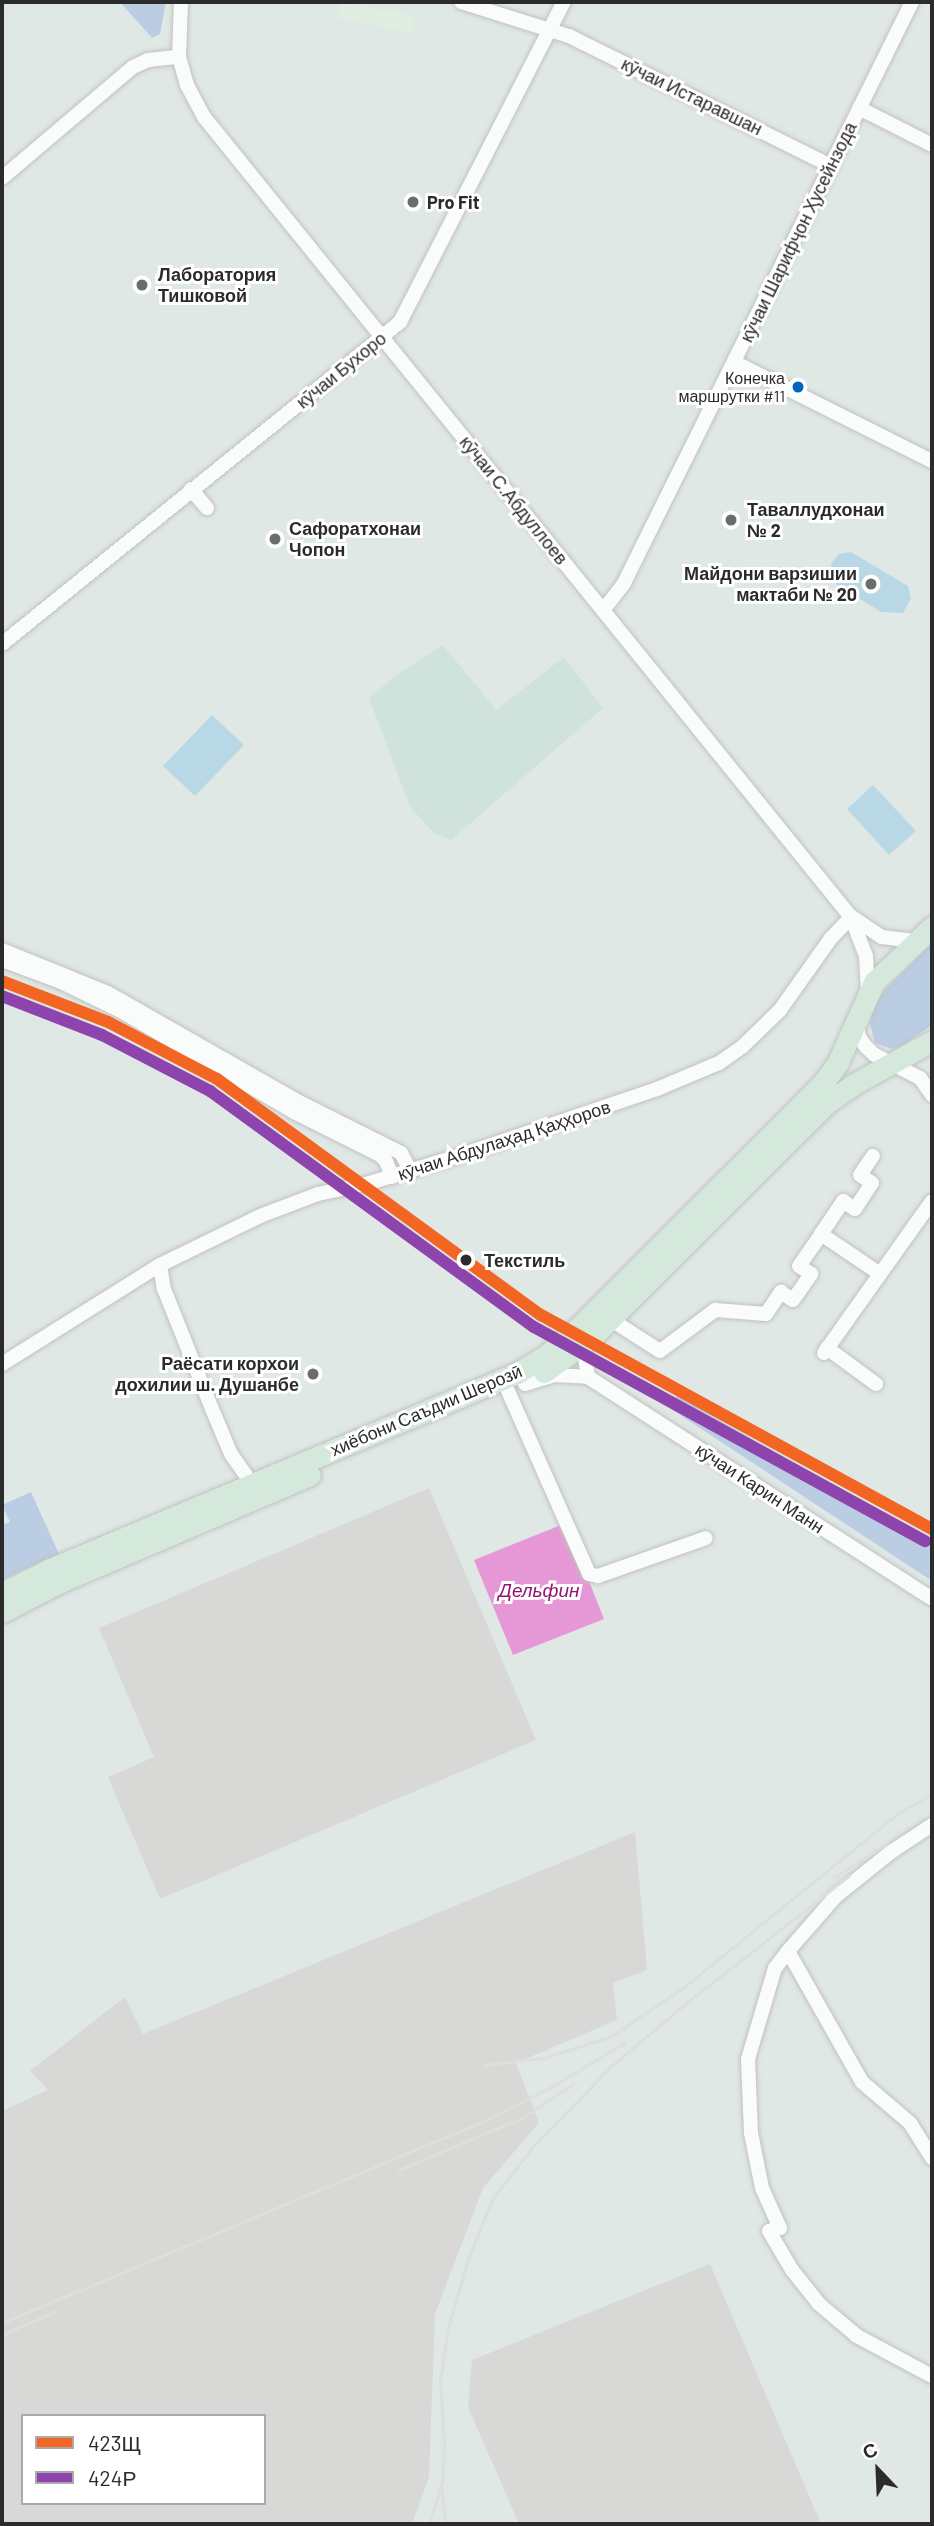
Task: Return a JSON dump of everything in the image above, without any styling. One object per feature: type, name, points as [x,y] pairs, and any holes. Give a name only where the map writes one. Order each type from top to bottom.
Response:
[{"type":"highway","name":"хиёбони Саъдии Шерозӣ","points":[[2,1592],[50,1569],[517,1373],[545,1356],[581,1325],[823,1083],[838,1062],[868,992],[879,976],[924,934]]},
{"type":"highway","name":"хиёбони Саъдии Шерозӣ","points":[[2,1612],[58,1583],[516,1388],[583,1345],[819,1110],[854,1084],[932,1041]]},
{"type":"street","name":"кӯчаи С.Абдуллоев","points":[[181,2],[179,57],[187,85],[204,117],[851,916],[866,956],[868,992]]},
{"type":"street","name":"кӯчаи Истаравшан","points":[[461,2],[551,29],[831,166]]},
{"type":"street","name":"кӯчаи Бухоро","points":[[2,644],[382,337],[403,317],[564,2]]},
{"type":"street","name":"кӯчаи Шарифҷон Ҳусейнзода","points":[[604,609],[624,583],[912,2]]},
{"type":"street","points":[[2,178],[132,67],[148,60],[179,57]]},
{"type":"street","points":[[859,108],[932,145]]},
{"type":"street","points":[[734,362],[932,461]]},
{"type":"street","points":[[191,489],[207,508]]},
{"type":"street","points":[[851,916],[882,937],[924,934]]},
{"type":"street","name":"кӯчаи Абдулаҳад Қаҳҳоров","points":[[2,1364],[160,1265],[260,1216],[318,1194],[411,1172],[657,1089],[719,1063],[743,1046],[780,1010],[831,938],[851,916]]},
{"type":"street","points":[[2,950],[108,993],[292,1099],[401,1153],[411,1172]]},
{"type":"street","points":[[2,960],[68,985],[133,1017],[288,1108],[380,1155],[386,1161],[392,1177]]},
{"type":"street","points":[[856,1018],[859,1037],[866,1046],[920,1078],[932,1095]]},
{"type":"street","points":[[610,1319],[660,1351],[715,1310],[766,1314],[781,1292],[793,1300],[811,1274],[799,1266],[843,1201],[855,1209],[872,1183],[860,1175],[873,1156]]},
{"type":"street","points":[[876,1384],[825,1351],[932,1201]]},
{"type":"street","points":[[821,1234],[880,1274]]},
{"type":"street","points":[[160,1265],[163,1289],[212,1409],[231,1454],[252,1484]]},
{"type":"street","points":[[583,1345],[588,1377],[554,1375],[516,1388],[589,1574],[598,1576],[706,1538]]},
{"type":"street","name":"кӯчаи Карин Манн","points":[[588,1377],[932,1599]]},
{"type":"street","points":[[932,1825],[891,1852],[836,1896],[788,1951],[775,1968],[748,2059],[751,2133],[762,2188],[780,2228],[769,2231],[792,2270],[819,2304],[857,2336],[932,2376]]},
{"type":"street","points":[[788,1951],[862,2082],[910,2123],[932,2158]]},
{"type":"shaded area","points":[[120,2],[166,2],[160,34],[152,38]]},
{"type":"shaded area","points":[[341,2],[414,16],[411,33],[338,18]]},
{"type":"shaded area","name":"Майдони варзишии мактаби № 20","points":[[851,552],[908,586],[911,598],[903,613],[881,612],[833,582],[831,564],[839,554]]},
{"type":"shaded area","points":[[443,645],[496,710],[564,657],[603,708],[451,840],[434,833],[410,807],[369,698],[395,676]]},
{"type":"shaded area","points":[[212,715],[244,745],[195,796],[163,766]]},
{"type":"shaded area","points":[[873,785],[916,831],[889,855],[847,809]]},
{"type":"shaded area","points":[[932,943],[932,1025],[901,1047],[892,1049],[875,1043],[870,1024],[874,1006],[884,991]]},
{"type":"shaded area","points":[[677,1396],[932,1541],[932,1581],[671,1409]]},
{"type":"shaded area","points":[[429,1488],[536,1740],[160,1899],[108,1777],[154,1757],[99,1628]]},
{"type":"shaded area","points":[[31,1492],[59,1554],[2,1580],[2,1525],[10,1522],[2,1505]]},
{"type":"shaded area","points":[[635,1832],[647,1970],[613,1983],[617,2020],[516,2063],[539,2123],[483,2188],[435,2314],[429,2477],[412,2524],[2,2524],[2,2111],[48,2090],[30,2071],[125,1997],[143,2034]]},
{"type":"shaded area","points":[[710,2264],[821,2524],[519,2524],[468,2407],[472,2360]]},
{"type":"water","name":"Дельфин","points":[[566,1523],[604,1619],[513,1655],[474,1560]]},
{"type":"railway","points":[[484,2065],[544,2058],[612,2036],[683,1988],[897,1814],[932,1794]]},
{"type":"railway","points":[[835,1877],[887,1843]]},
{"type":"railway","points":[[429,2524],[442,2483],[444,2445],[440,2382],[448,2328],[469,2256],[493,2198],[535,2144],[613,2065],[685,2004],[849,1876]]},
{"type":"railway","points":[[2,2323],[486,2120],[548,2089],[624,2043]]},
{"type":"railway","points":[[399,2170],[522,2118],[573,2084]]},
{"type":"railway","points":[[2,2335],[56,2311]]},
{"type":"railway","points":[[442,2490],[446,2524]]},
{"type":"transit line","name":"423Щ","points":[[2,981],[108,1022],[217,1079],[541,1315],[932,1529]]},
{"type":"transit line","name":"424Р","points":[[2,996],[102,1035],[210,1091],[534,1327],[925,1541]]},
{"type":"place","name":"Pro Fit","points":[[413,202]]},
{"type":"place","name":"Лаборатория Тишковой","points":[[142,285]]},
{"type":"place","name":"Конечка маршрутки #11","points":[[798,387]]},
{"type":"place","name":"Таваллудхонаи № 2","points":[[731,520]]},
{"type":"place","name":"Сафоратхонаи Чопон","points":[[275,539]]},
{"type":"place","name":"Майдони варзишии мактаби № 20","points":[[871,584]]},
{"type":"place","name":"Текстиль","points":[[466,1260]]},
{"type":"place","name":"Раёсати корхои дохилии ш. Душанбе","points":[[313,1374]]}]
